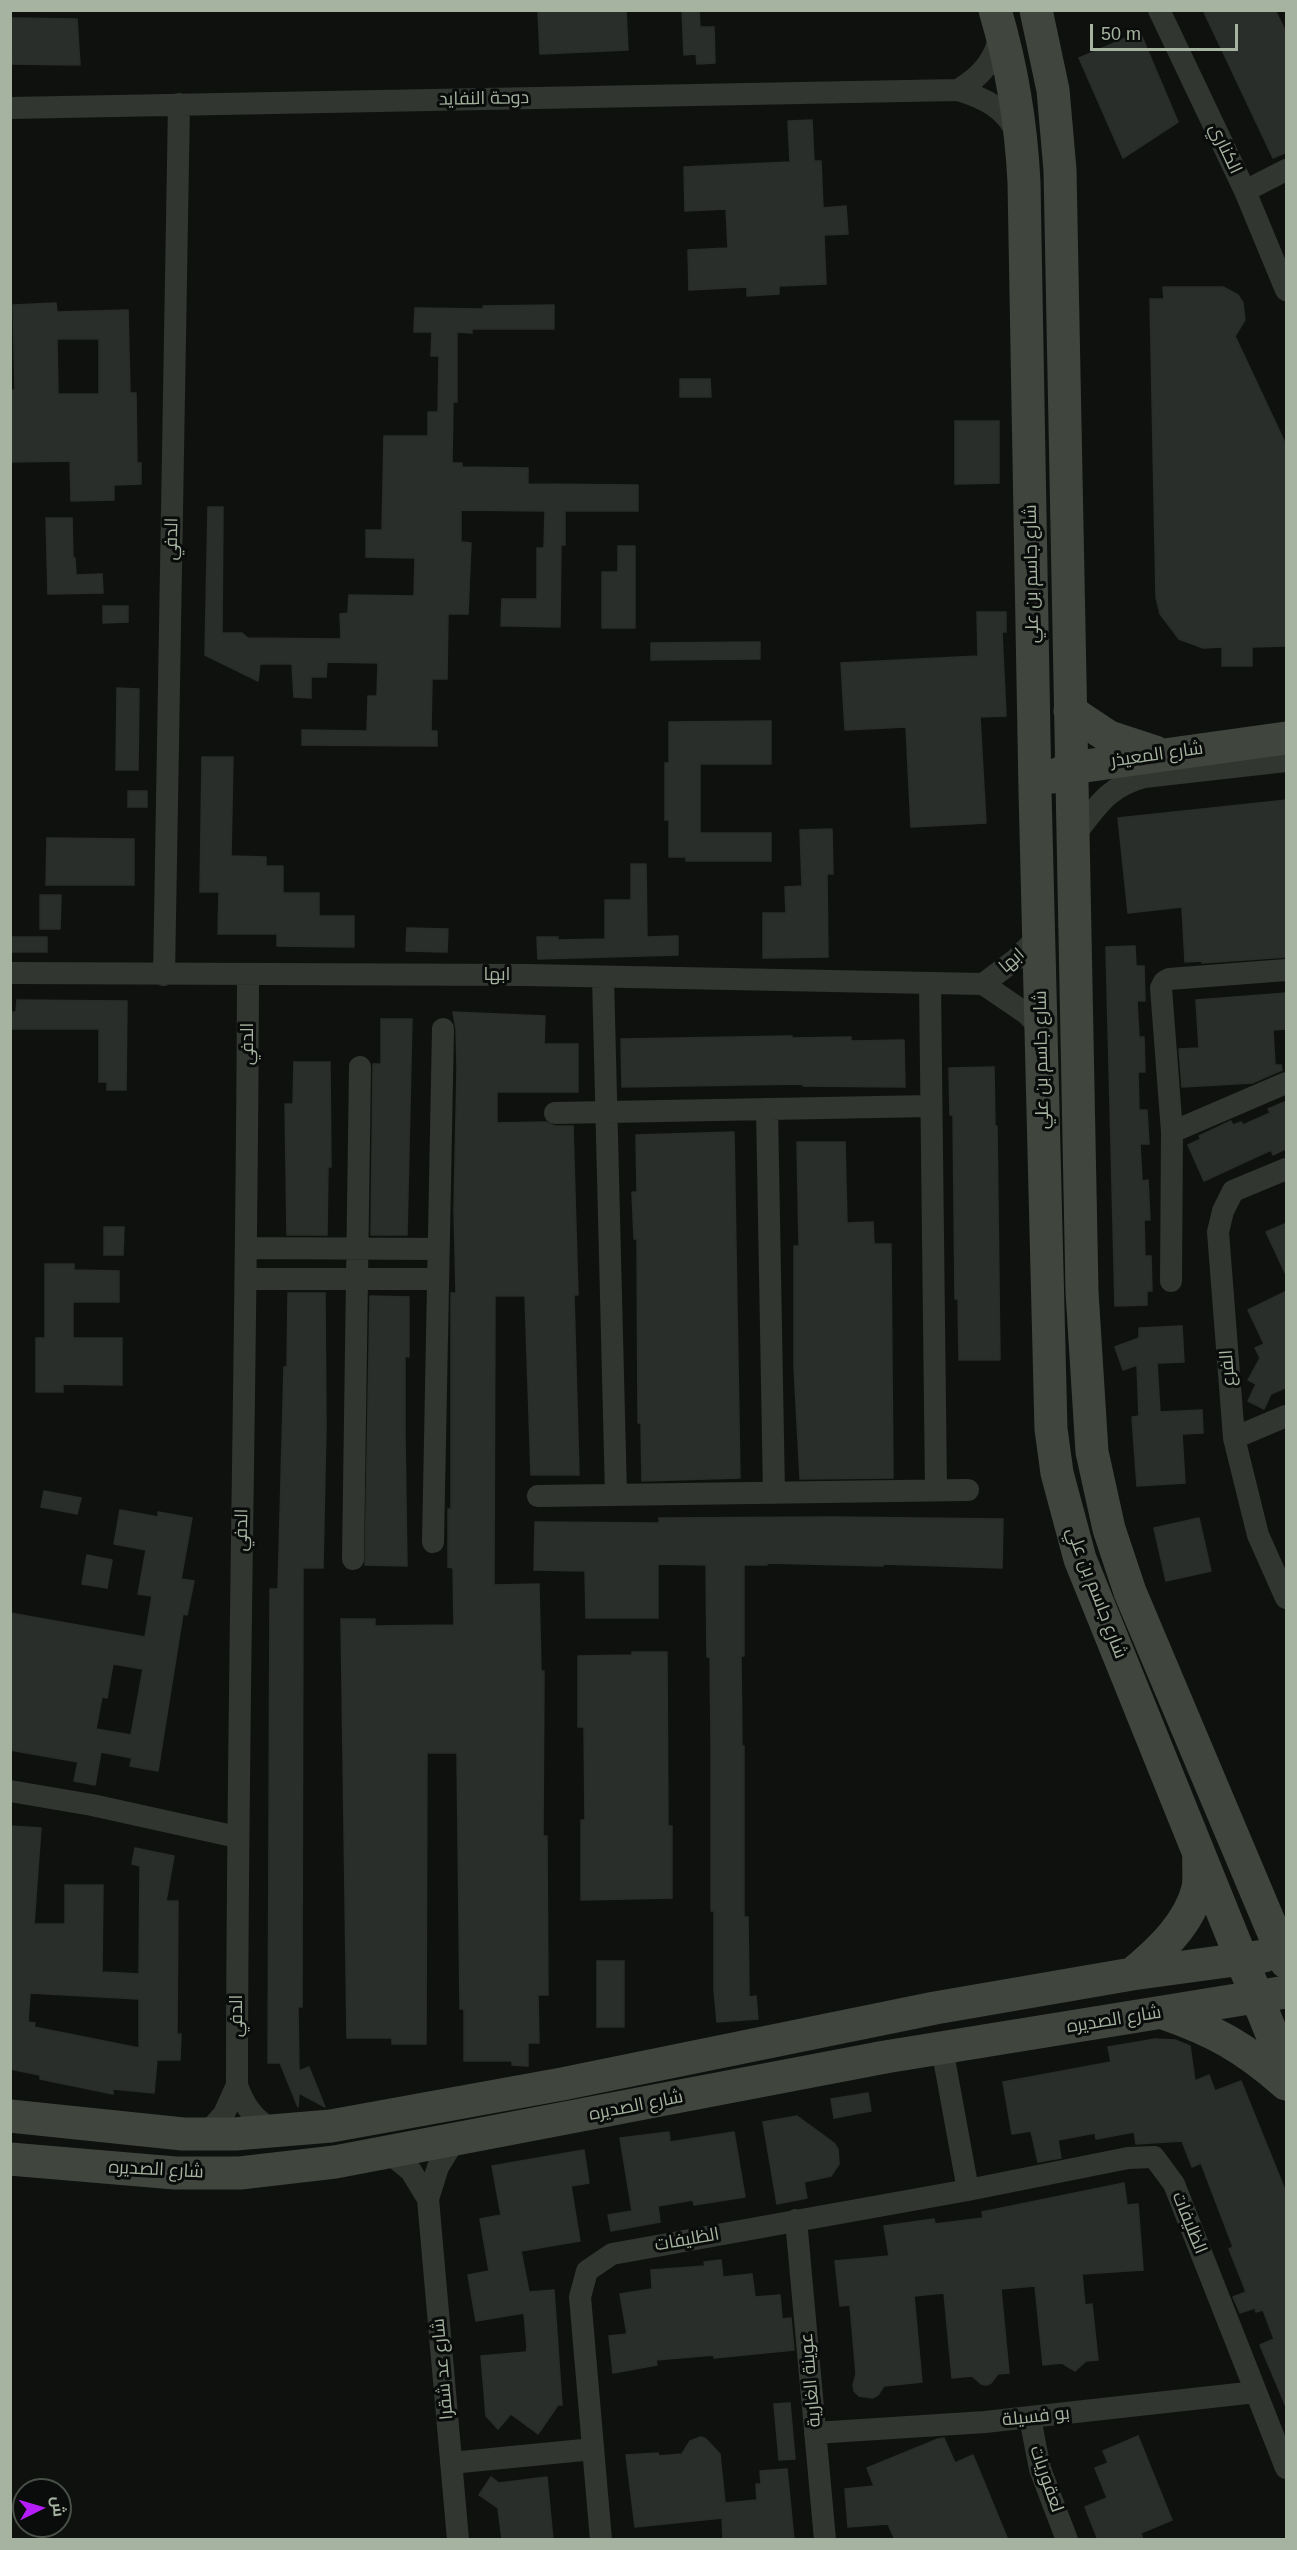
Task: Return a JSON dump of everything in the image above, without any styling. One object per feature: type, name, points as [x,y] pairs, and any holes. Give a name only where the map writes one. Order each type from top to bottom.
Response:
[{"type":"street","name":"شارع جاسم بن علي","points":[[1036,10],[1053,90],[1060,160],[1082,1292],[1092,1452],[1099,1494],[1130,1592],[1285,1956]]},
{"type":"street","name":"الكناري","points":[[1159,10],[1245,191],[1287,290]]},
{"type":"street","name":"شارع جاسم بن علي","points":[[998,20],[1011,64],[1023,145],[1035,791],[1051,1429],[1057,1473],[1080,1559],[1242,1959],[1272,1995],[1287,2069]]},
{"type":"street","points":[[958,90],[975,80],[988,66],[997,50],[998,20]]},
{"type":"street","name":"دوحة النفايد","points":[[10,108],[958,90],[980,96],[999,108],[1013,125],[1023,145]]},
{"type":"street","name":"الدفي","points":[[164,975],[179,104]]},
{"type":"street","points":[[1245,191],[1287,170]]},
{"type":"street","points":[[1070,711],[1109,737],[1162,754]]},
{"type":"street","name":"شارع المعيذر","points":[[1035,791],[1051,777],[1071,768],[1287,738]]},
{"type":"street","name":"شارع المعيذر","points":[[1074,836],[1104,797],[1129,780],[1287,761]]},
{"type":"street","name":"ابها","points":[[982,984],[1015,960],[1039,936]]},
{"type":"street","points":[[1171,1281],[1172,1132],[1161,988],[1169,979],[1287,970]]},
{"type":"street","name":"ابها","points":[[10,973],[603,977],[982,984],[1028,1014],[1041,1029]]},
{"type":"street","name":"الدفي","points":[[248,975],[248,1248],[237,1837],[237,2085],[245,2106],[252,2115],[273,2131]]},
{"type":"street","points":[[603,977],[616,1495]]},
{"type":"street","points":[[930,983],[936,1490]]},
{"type":"street","points":[[433,1542],[443,1029]]},
{"type":"street","points":[[353,1559],[360,1067]]},
{"type":"street","points":[[1172,1132],[1287,1083]]},
{"type":"street","points":[[555,1113],[931,1106]]},
{"type":"street","points":[[767,1109],[774,1493]]},
{"type":"street","name":"الفرع","points":[[1287,1169],[1233,1191],[1223,1211],[1218,1232],[1234,1438],[1258,1535],[1287,1598]]},
{"type":"street","points":[[248,1248],[438,1249]]},
{"type":"street","points":[[247,1279],[438,1279]]},
{"type":"street","points":[[1234,1438],[1287,1416]]},
{"type":"street","points":[[538,1496],[968,1490]]},
{"type":"street","points":[[10,1791],[92,1805],[237,1837]]},
{"type":"street","points":[[1234,1840],[1287,1897]]},
{"type":"street","points":[[1132,1974],[1150,1959],[1181,1926],[1198,1888],[1199,1849]]},
{"type":"street","name":"شارع الصديره","points":[[10,2116],[171,2133],[206,2134],[273,2131],[354,2122],[562,2084],[935,2008],[1132,1974],[1242,1959],[1285,1956]]},
{"type":"street","name":"شارع الصديره","points":[[10,2159],[175,2173],[240,2173],[335,2162],[942,2048],[1272,1995]]},
{"type":"street","points":[[1161,2013],[1224,2037],[1257,2059],[1287,2084]]},
{"type":"street","points":[[942,2048],[968,2190]]},
{"type":"street","name":"الدفي","points":[[206,2134],[224,2114],[237,2085]]},
{"type":"street","name":"شارع عد شقرا","points":[[454,2141],[438,2167],[428,2199],[458,2540]]},
{"type":"street","name":"شارع عد شقرا","points":[[388,2153],[411,2171],[428,2199]]},
{"type":"street","name":"الظليفات","points":[[601,2540],[580,2297],[587,2271],[612,2254],[968,2190],[1128,2158],[1154,2157],[1174,2184],[1287,2468]]},
{"type":"street","name":"عوينة الغارية","points":[[796,2220],[825,2540]]},
{"type":"street","name":"بو فسيلة","points":[[815,2433],[1030,2418],[1256,2392]]},
{"type":"street","name":"لعقوريات","points":[[1030,2418],[1032,2438],[1040,2469],[1067,2540]]},
{"type":"street","points":[[451,2463],[593,2449]]},
{"type":"building","points":[[538,10],[626,10],[628,50],[540,54]]},
{"type":"building","points":[[682,10],[699,10],[700,27],[714,27],[715,63],[697,64],[696,54],[684,55]]},
{"type":"building","points":[[1203,10],[1275,10],[1287,34],[1287,152],[1273,158]]},
{"type":"building","points":[[12,18],[77,19],[80,65],[11,64]]},
{"type":"building","points":[[1140,32],[1178,122],[1123,158],[1079,58]]},
{"type":"building","points":[[812,120],[814,161],[821,161],[823,208],[846,206],[848,234],[824,235],[826,284],[779,286],[779,294],[747,296],[747,287],[689,290],[688,250],[728,248],[726,209],[685,211],[684,167],[790,162],[788,121]]},
{"type":"building","points":[[1163,287],[1223,287],[1238,295],[1243,303],[1245,320],[1235,336],[1287,447],[1287,646],[1252,647],[1252,666],[1222,666],[1222,647],[1203,648],[1179,639],[1160,614],[1156,597],[1150,299],[1164,299]]},
{"type":"building","points":[[56,303],[57,312],[128,310],[130,393],[136,393],[137,463],[141,463],[141,484],[114,485],[114,500],[71,501],[70,461],[10,462],[10,390],[15,390],[13,305]],"holes":[[[57,339],[99,339],[99,394],[58,394]]]},
{"type":"building","points":[[554,305],[554,329],[472,329],[472,333],[457,332],[457,402],[453,402],[452,463],[462,463],[462,467],[528,468],[528,484],[638,485],[638,511],[565,511],[565,545],[561,545],[560,627],[501,626],[502,599],[537,599],[537,548],[544,548],[545,511],[461,510],[461,542],[471,543],[468,614],[448,614],[447,679],[432,679],[431,731],[437,731],[437,746],[302,745],[302,730],[367,731],[368,696],[377,696],[378,663],[327,662],[326,677],[311,677],[311,698],[294,697],[292,664],[260,664],[258,681],[205,655],[208,507],[223,507],[222,633],[242,633],[248,638],[341,639],[340,614],[348,613],[349,595],[414,596],[415,558],[366,557],[366,530],[382,530],[384,436],[428,436],[428,412],[438,412],[439,356],[431,356],[432,332],[414,332],[415,308],[483,309],[483,306]]},
{"type":"building","points":[[680,379],[710,379],[711,397],[680,397]]},
{"type":"building","points":[[955,421],[999,421],[999,483],[955,484]]},
{"type":"building","points":[[46,518],[72,518],[73,558],[75,558],[76,575],[102,574],[103,593],[48,594]]},
{"type":"building","points":[[618,546],[635,546],[635,628],[602,628],[602,572],[618,572]]},
{"type":"building","points":[[103,606],[128,606],[128,622],[103,623]]},
{"type":"building","points":[[977,612],[1006,612],[1006,632],[1002,632],[1006,716],[980,717],[986,823],[911,827],[906,727],[845,730],[841,663],[978,656]]},
{"type":"building","points":[[760,642],[760,659],[651,660],[651,643]]},
{"type":"building","points":[[117,688],[139,689],[138,770],[116,770]]},
{"type":"building","points":[[771,721],[771,764],[700,764],[700,833],[771,833],[771,861],[686,861],[686,857],[669,857],[669,820],[665,820],[665,763],[669,763],[669,722]]},
{"type":"building","points":[[202,757],[233,757],[231,856],[266,857],[266,866],[283,866],[283,893],[319,893],[319,916],[354,916],[354,947],[277,946],[277,934],[218,934],[219,892],[200,892]]},
{"type":"building","points":[[128,791],[147,791],[147,807],[128,807]]},
{"type":"building","points":[[1287,800],[1287,957],[1202,963],[1202,961],[1185,962],[1182,907],[1128,913],[1118,818]]},
{"type":"building","points":[[832,829],[833,874],[827,874],[828,957],[763,958],[763,913],[786,913],[785,887],[802,886],[800,830]]},
{"type":"building","points":[[47,838],[134,839],[134,885],[46,885]]},
{"type":"building","points":[[631,864],[646,864],[647,937],[678,936],[678,955],[538,959],[537,937],[558,937],[558,940],[605,939],[605,900],[631,900]]},
{"type":"building","points":[[40,895],[61,895],[60,929],[40,929]]},
{"type":"building","points":[[407,928],[448,929],[447,952],[406,951]]},
{"type":"building","points":[[10,937],[47,937],[47,952],[10,952]]},
{"type":"building","points":[[1135,946],[1136,966],[1144,966],[1145,1001],[1137,1001],[1139,1037],[1144,1037],[1145,1072],[1138,1072],[1139,1110],[1147,1110],[1149,1144],[1140,1144],[1142,1181],[1148,1180],[1150,1220],[1144,1220],[1145,1256],[1151,1256],[1152,1291],[1147,1291],[1147,1305],[1115,1306],[1106,947]]},
{"type":"building","points":[[1287,993],[1287,1029],[1273,1030],[1275,1065],[1281,1065],[1282,1070],[1252,1083],[1182,1087],[1179,1049],[1199,1048],[1196,1000]]},
{"type":"building","points":[[17,1000],[127,1001],[126,1090],[107,1090],[107,1082],[99,1082],[99,1029],[10,1029],[10,1012],[16,1012]]},
{"type":"building","points":[[453,1012],[545,1016],[544,1044],[578,1044],[578,1092],[497,1092],[497,1123],[546,1122],[555,1126],[573,1126],[578,1295],[574,1295],[579,1475],[531,1475],[525,1296],[495,1296],[494,1585],[539,1584],[541,1671],[544,1671],[543,1836],[547,1836],[548,1995],[538,1995],[539,2043],[528,2043],[528,2066],[512,2065],[512,2061],[464,2061],[464,2009],[460,2009],[457,1753],[427,1753],[426,2044],[392,2044],[392,2038],[347,2038],[341,1619],[375,1619],[375,1626],[454,1625],[453,1568],[448,1567],[448,1509],[451,1509],[451,1293],[456,1293],[454,1209],[457,1067]]},
{"type":"building","points":[[381,1019],[412,1019],[407,1235],[371,1235],[373,1064],[381,1064]]},
{"type":"building","points":[[792,1036],[792,1038],[851,1037],[851,1041],[904,1040],[905,1087],[803,1086],[803,1084],[622,1087],[621,1039]]},
{"type":"building","points":[[294,1062],[330,1062],[331,1167],[328,1167],[327,1235],[287,1235],[285,1104],[293,1104]]},
{"type":"building","points":[[994,1067],[1000,1360],[959,1360],[958,1299],[955,1299],[953,1115],[950,1115],[949,1068]]},
{"type":"building","points":[[1287,1101],[1287,1152],[1285,1149],[1273,1155],[1271,1150],[1204,1181],[1188,1145],[1201,1139],[1199,1136],[1231,1121],[1233,1125],[1241,1122],[1243,1125],[1270,1113],[1268,1109]]},
{"type":"building","points":[[734,1132],[740,1478],[642,1481],[641,1423],[638,1423],[637,1239],[634,1239],[632,1192],[637,1192],[636,1135]]},
{"type":"building","points":[[797,1142],[845,1142],[847,1223],[873,1222],[874,1244],[891,1244],[893,1478],[800,1479],[794,1366],[794,1246],[799,1246]]},
{"type":"building","points":[[1287,1223],[1287,1277],[1266,1232]]},
{"type":"building","points":[[104,1227],[124,1227],[123,1255],[104,1255]]},
{"type":"building","points":[[45,1264],[74,1264],[74,1270],[119,1271],[119,1302],[73,1302],[73,1338],[122,1338],[122,1385],[63,1384],[63,1392],[36,1392],[36,1338],[45,1338]]},
{"type":"building","points":[[1287,1291],[1287,1387],[1271,1394],[1264,1409],[1248,1401],[1256,1384],[1248,1380],[1260,1358],[1255,1348],[1264,1344],[1248,1310]]},
{"type":"building","points":[[288,1293],[325,1293],[326,1426],[323,1568],[303,1568],[302,2007],[298,2007],[299,2071],[309,2067],[325,2107],[299,2093],[298,2107],[280,2063],[268,2063],[270,1589],[278,1589]]},
{"type":"building","points":[[370,1296],[409,1297],[409,1357],[405,1356],[407,1566],[365,1565]]},
{"type":"building","points":[[1182,1326],[1184,1362],[1157,1363],[1160,1412],[1202,1410],[1203,1433],[1182,1434],[1185,1483],[1137,1486],[1132,1417],[1139,1416],[1137,1365],[1123,1370],[1115,1347],[1139,1338],[1139,1328]]},
{"type":"building","points":[[44,1491],[81,1498],[77,1514],[41,1507]]},
{"type":"building","points":[[120,1510],[158,1517],[158,1512],[192,1518],[181,1579],[194,1581],[187,1615],[183,1614],[158,1771],[130,1766],[132,1758],[101,1752],[95,1785],[74,1781],[78,1762],[10,1750],[10,1613],[145,1637],[152,1596],[138,1594],[146,1550],[114,1544]],"holes":[[[113,1664],[143,1669],[131,1735],[96,1729],[102,1697],[107,1698]]]},
{"type":"building","points":[[659,1518],[1003,1519],[1002,1568],[883,1564],[883,1566],[767,1563],[767,1565],[744,1565],[744,1656],[741,1656],[742,1746],[744,1746],[744,1917],[748,1917],[749,1997],[756,1996],[758,2019],[717,2022],[714,1990],[714,1911],[711,1911],[710,1657],[707,1657],[706,1565],[658,1564],[658,1618],[586,1618],[585,1571],[534,1570],[535,1522],[659,1523]]},
{"type":"building","points":[[1199,1518],[1211,1571],[1166,1581],[1154,1528]]},
{"type":"building","points":[[87,1555],[112,1560],[107,1588],[82,1584]]},
{"type":"building","points":[[632,1652],[667,1652],[668,1826],[672,1826],[672,1898],[581,1900],[581,1820],[585,1820],[584,1727],[578,1727],[578,1656],[632,1655]]},
{"type":"building","points":[[10,1826],[41,1828],[34,1924],[65,1924],[65,1885],[103,1885],[102,1972],[139,1974],[140,1866],[132,1864],[135,1848],[174,1856],[166,1901],[178,1901],[177,2034],[181,2034],[180,2060],[157,2060],[154,2093],[113,2089],[113,2094],[40,2079],[40,2075],[10,2069]],"holes":[[[30,1993],[139,1999],[139,2048],[34,2027],[35,2023],[28,2022]]]},
{"type":"building","points":[[597,1961],[624,1961],[624,2027],[597,2027]]},
{"type":"building","points":[[1155,2039],[1175,2040],[1190,2046],[1195,2081],[1209,2075],[1215,2091],[1241,2081],[1287,2195],[1287,2409],[1260,2345],[1274,2339],[1263,2310],[1256,2312],[1255,2308],[1240,2313],[1233,2297],[1246,2292],[1229,2249],[1233,2247],[1201,2163],[1192,2167],[1182,2141],[1136,2144],[1134,2132],[1096,2139],[1095,2133],[1058,2140],[1061,2158],[1038,2162],[1031,2131],[1012,2134],[1003,2082],[1111,2062],[1108,2047]]},
{"type":"building","points":[[868,2093],[871,2111],[834,2118],[831,2099]]},
{"type":"building","points":[[797,2116],[834,2143],[838,2149],[839,2164],[831,2176],[804,2182],[807,2198],[777,2204],[763,2122]]},
{"type":"building","points":[[669,2132],[670,2142],[734,2132],[745,2197],[694,2205],[693,2200],[658,2206],[660,2222],[611,2231],[608,2215],[632,2211],[620,2138]]},
{"type":"building","points":[[584,2150],[589,2183],[571,2186],[580,2241],[521,2251],[529,2292],[554,2290],[562,2405],[558,2405],[538,2434],[511,2414],[498,2429],[486,2416],[481,2356],[526,2352],[527,2347],[524,2313],[476,2321],[468,2275],[489,2271],[480,2219],[501,2215],[492,2166]]},
{"type":"building","points":[[1124,2183],[1127,2205],[1138,2204],[1143,2270],[1082,2274],[1085,2305],[1092,2304],[1098,2360],[1086,2361],[1075,2371],[1062,2363],[1043,2365],[1035,2286],[1001,2289],[1009,2373],[998,2374],[991,2383],[986,2385],[981,2384],[972,2376],[952,2378],[944,2293],[914,2296],[922,2382],[884,2386],[878,2395],[872,2398],[859,2396],[854,2391],[856,2374],[850,2305],[840,2306],[835,2261],[889,2256],[884,2226],[934,2219],[935,2224],[983,2218],[982,2212]]},
{"type":"building","points":[[721,2260],[723,2277],[752,2274],[755,2297],[780,2295],[782,2319],[791,2318],[794,2350],[714,2358],[714,2355],[656,2360],[657,2365],[613,2373],[609,2336],[627,2334],[620,2294],[652,2289],[651,2270],[705,2266],[704,2262]]},
{"type":"building","points":[[790,2403],[795,2459],[779,2460],[774,2404]]},
{"type":"building","points":[[1138,2436],[1172,2520],[1141,2533],[1143,2540],[1098,2540],[1085,2507],[1107,2498],[1095,2468],[1108,2463],[1103,2451]]},
{"type":"building","points":[[701,2437],[706,2439],[720,2454],[725,2503],[757,2500],[756,2484],[761,2484],[760,2471],[787,2469],[794,2540],[723,2540],[722,2518],[635,2527],[626,2455],[682,2454],[690,2441]]},
{"type":"building","points":[[944,2438],[955,2463],[973,2455],[1008,2540],[895,2540],[888,2524],[848,2527],[845,2489],[874,2486],[867,2468]]},
{"type":"building","points":[[491,2477],[499,2483],[547,2477],[553,2540],[502,2540],[498,2508],[479,2495]]}]
